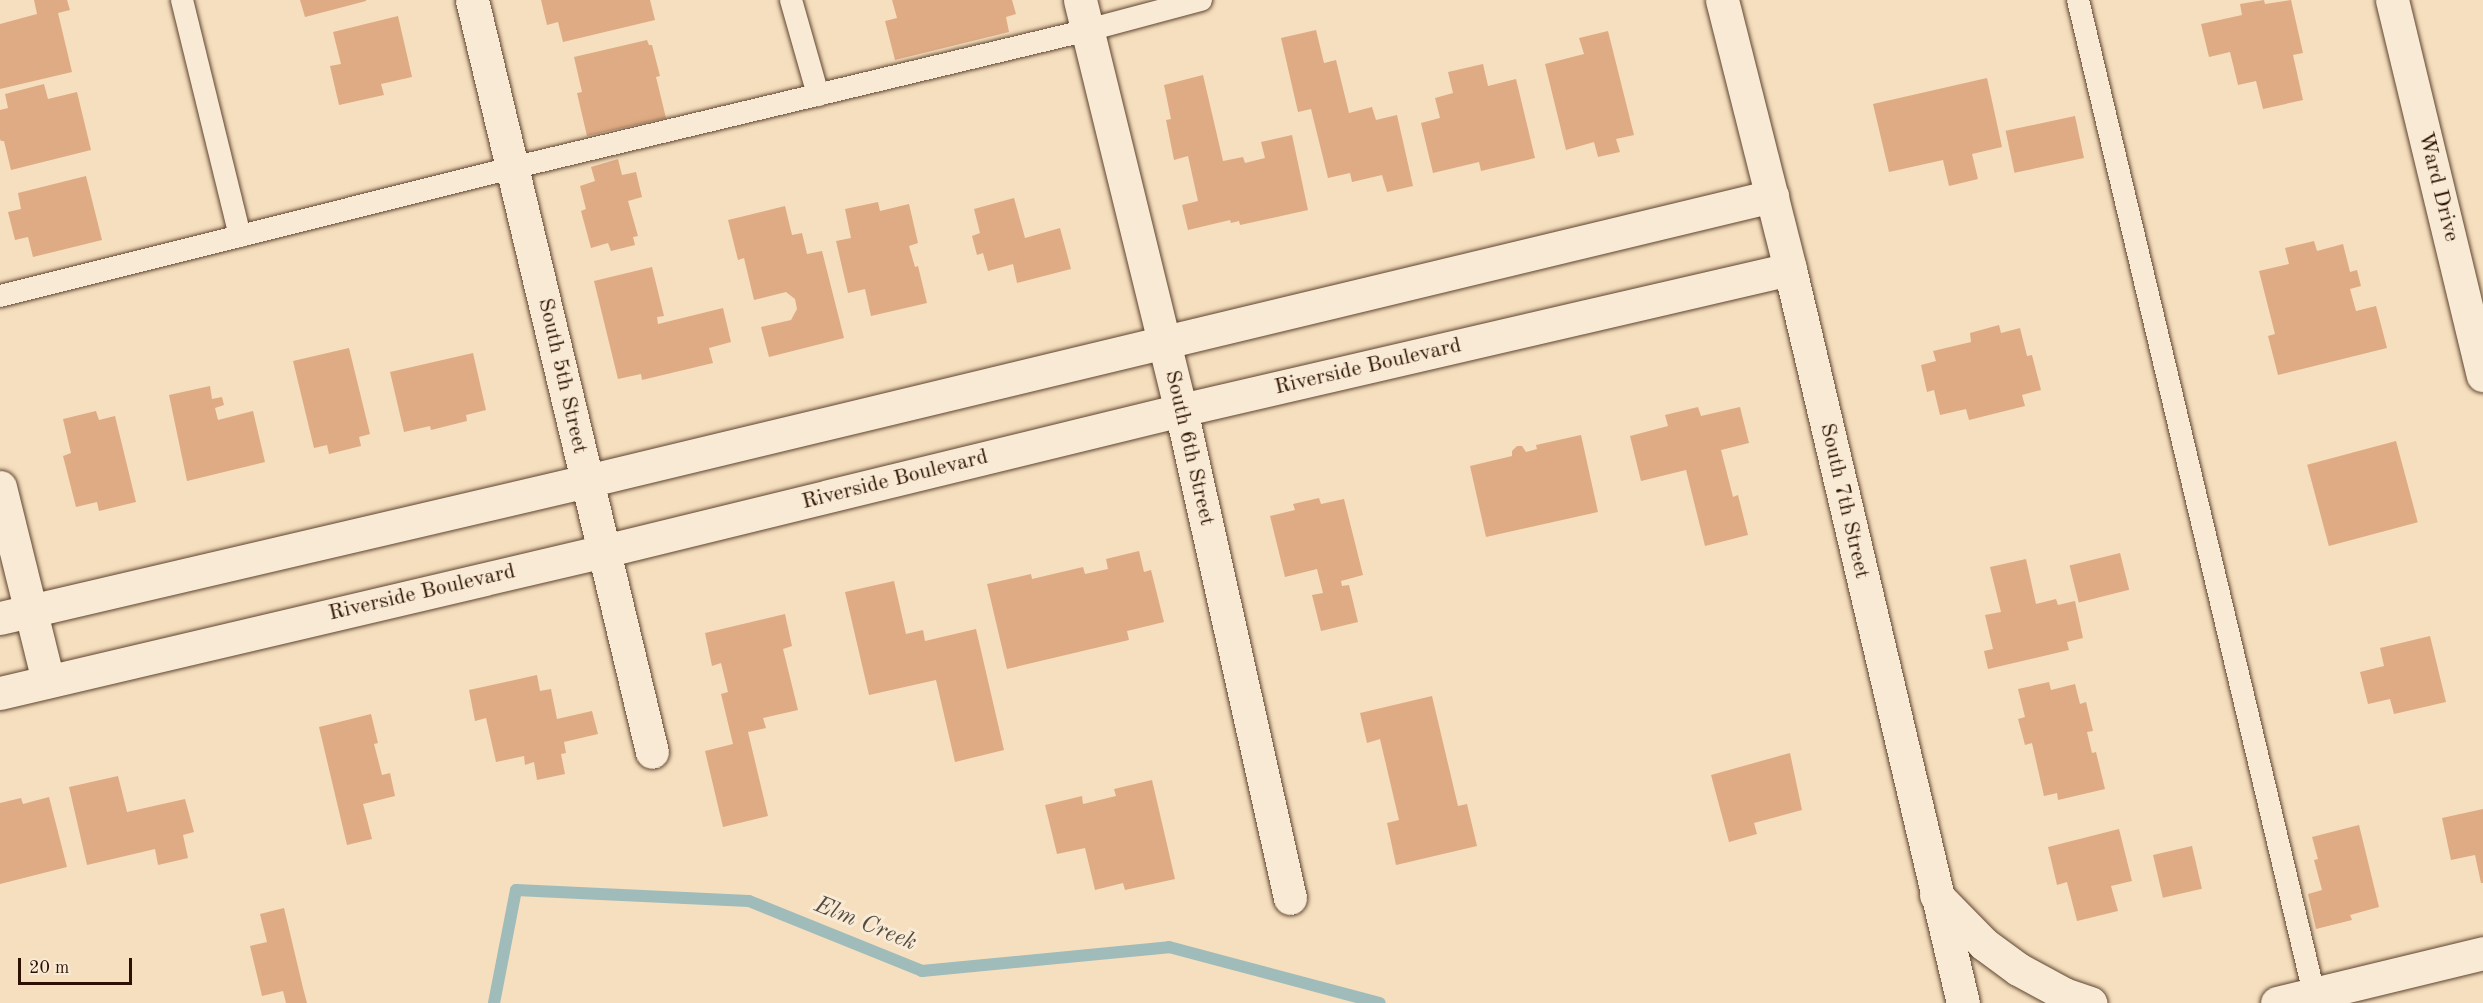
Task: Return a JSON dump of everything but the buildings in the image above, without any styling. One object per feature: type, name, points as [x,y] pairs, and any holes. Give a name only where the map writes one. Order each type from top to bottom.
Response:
[{"type":"street","name":"South 5th Street","points":[[472,0],[652,752]]},
{"type":"street","name":"South 7th Street","points":[[1722,0],[1790,269],[1963,1003]]},
{"type":"street","name":"Ward Drive","points":[[2392,0],[2473,287],[2483,375]]},
{"type":"street","name":"South 6th Street","points":[[1084,15],[1181,410],[1290,898]]},
{"type":"street","points":[[15,614],[586,482],[1772,196]]},
{"type":"street","name":"Riverside Boulevard","points":[[0,693],[604,551],[1181,410],[1790,269]]},
{"type":"street","points":[[0,487],[15,614],[48,681]]},
{"type":"street","points":[[1936,895],[1984,944],[2018,969],[2064,994],[2090,1003]]},
{"type":"street","points":[[2277,1003],[2483,953]]},
{"type":"lane","points":[[182,0],[240,236]]},
{"type":"lane","points":[[790,0],[818,95]]},
{"type":"lane","points":[[0,296],[512,168],[818,95],[1084,15],[1201,0]]},
{"type":"lane","points":[[2078,0],[2314,994]]},
{"type":"waterway","name":"Elm Creek","points":[[494,1003],[516,890],[749,901],[922,971],[1169,947],[1380,1003]]}]
